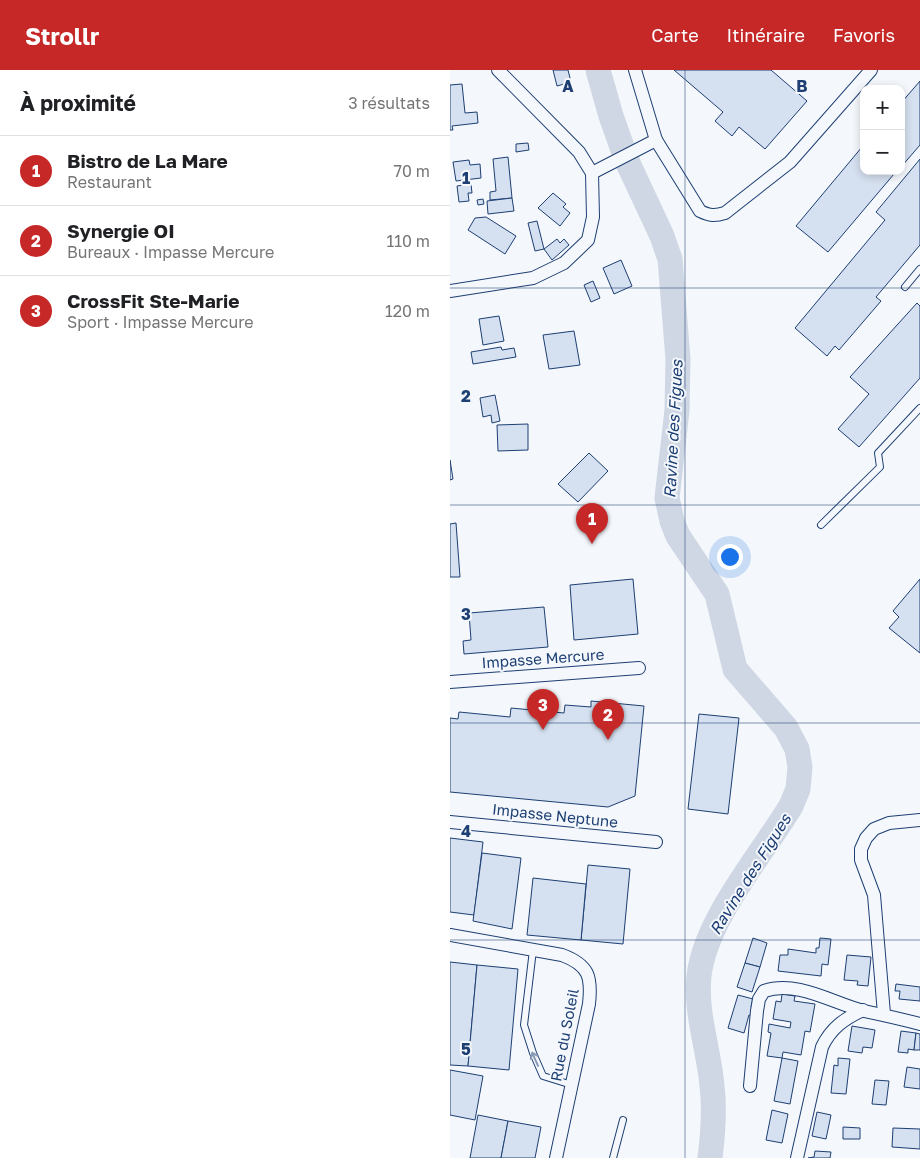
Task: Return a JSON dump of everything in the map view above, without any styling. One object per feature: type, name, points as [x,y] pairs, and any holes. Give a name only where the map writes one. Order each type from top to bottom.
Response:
[{"type":"street","points":[[450,289],[533,278],[564,263],[588,240],[592,217],[592,173],[579,152],[498,70]]},
{"type":"street","points":[[636,70],[656,140],[700,211],[710,216],[725,213],[790,162],[871,70]]},
{"type":"street","points":[[592,173],[641,145],[656,140]]},
{"type":"street","name":"Impasse Mercure","points":[[450,682],[639,668]]},
{"type":"street","points":[[884,1014],[874,895],[861,860],[861,849],[866,838],[874,829],[889,823],[920,820]]},
{"type":"street","name":"Impasse Neptune","points":[[450,822],[656,842]]},
{"type":"street","name":"Rue du Soleil","points":[[450,935],[574,959],[585,968],[591,985],[590,1004],[556,1158]]},
{"type":"street","points":[[750,1086],[758,1005],[764,991],[776,987],[790,988],[833,998],[863,1010],[920,1024]]},
{"type":"street","points":[[797,1158],[822,1046],[828,1034],[838,1024],[863,1010]]},
{"type":"lane","points":[[905,287],[920,269]]},
{"type":"lane","points":[[821,525],[880,467],[878,453],[920,408]]},
{"type":"lane","points":[[533,950],[524,1025],[533,1054],[543,1076],[572,1085]]},
{"type":"lane","points":[[613,1158],[623,1120]]},
{"type":"building","points":[[553,70],[568,70],[571,82],[557,86]]},
{"type":"building","points":[[674,70],[771,70],[807,101],[765,149],[739,127],[732,136],[715,121],[723,112]]},
{"type":"building","points":[[920,81],[920,145],[905,162],[905,130],[905,98]]},
{"type":"building","points":[[462,84],[465,113],[477,112],[478,123],[452,126],[453,130],[450,130],[450,85]]},
{"type":"building","points":[[528,143],[529,150],[516,152],[516,144]]},
{"type":"building","points":[[860,149],[860,175],[893,175],[828,252],[796,226]]},
{"type":"building","points":[[508,157],[512,198],[490,200],[490,192],[496,191],[493,159]]},
{"type":"building","points":[[920,159],[920,245],[876,297],[881,301],[839,350],[835,346],[827,356],[795,328],[885,220],[876,212]]},
{"type":"building","points":[[469,160],[470,165],[480,164],[481,178],[456,181],[453,162]]},
{"type":"building","points":[[471,184],[472,193],[468,193],[469,201],[459,202],[457,186]]},
{"type":"building","points":[[553,193],[566,204],[563,207],[570,213],[560,226],[538,208]]},
{"type":"building","points":[[512,198],[514,211],[488,214],[487,201]]},
{"type":"building","points":[[483,199],[484,204],[478,205],[477,200]]},
{"type":"building","points":[[486,217],[516,236],[505,254],[468,230],[475,218]]},
{"type":"building","points":[[537,221],[544,249],[535,251],[528,223]]},
{"type":"building","points":[[557,239],[560,243],[564,239],[569,245],[552,260],[544,249]]},
{"type":"building","points":[[621,260],[632,286],[614,294],[603,268]]},
{"type":"building","points":[[593,281],[600,298],[591,302],[584,285]]},
{"type":"building","points":[[917,303],[920,306],[920,378],[859,447],[838,429],[869,394],[850,377]]},
{"type":"building","points":[[499,316],[504,341],[483,345],[479,319]]},
{"type":"building","points":[[574,331],[580,365],[549,369],[543,335]]},
{"type":"building","points":[[501,347],[502,350],[514,348],[516,357],[473,364],[471,352]]},
{"type":"building","points":[[495,395],[500,421],[492,423],[491,415],[483,417],[480,398]]},
{"type":"building","points":[[528,424],[528,450],[498,451],[497,425]]},
{"type":"building","points":[[589,453],[608,471],[578,502],[558,484]]},
{"type":"building","points":[[450,460],[453,479],[450,480]]},
{"type":"building","points":[[456,523],[460,577],[450,577],[450,524]]},
{"type":"building","points":[[633,579],[638,634],[574,640],[570,585]]},
{"type":"building","points":[[920,579],[920,653],[889,628],[899,617],[893,611]]},
{"type":"building","points":[[544,607],[548,647],[464,654],[463,641],[471,640],[469,613]]},
{"type":"building","points":[[591,701],[644,706],[635,796],[608,807],[450,792],[450,718],[458,719],[459,712],[510,717],[511,708],[564,713],[565,705],[591,707]]},
{"type":"building","points":[[699,714],[739,718],[728,814],[688,809]]},
{"type":"building","points":[[450,838],[483,842],[474,915],[450,912]]},
{"type":"building","points":[[482,853],[521,858],[512,929],[473,921]]},
{"type":"building","points":[[588,865],[630,869],[623,944],[581,940]]},
{"type":"building","points":[[533,878],[586,884],[581,940],[527,935]]},
{"type":"building","points":[[753,938],[767,943],[760,967],[745,963]]},
{"type":"building","points":[[820,938],[831,939],[828,965],[822,964],[821,976],[778,971],[780,955],[788,955],[788,949],[816,953],[816,948],[819,948]]},
{"type":"building","points":[[847,955],[871,957],[868,986],[857,985],[858,981],[844,980]]},
{"type":"building","points":[[450,962],[477,965],[468,1066],[450,1065]]},
{"type":"building","points":[[745,963],[760,967],[752,992],[737,987]]},
{"type":"building","points":[[477,965],[518,969],[509,1070],[468,1066]]},
{"type":"building","points":[[896,984],[920,987],[920,1001],[899,999],[900,991],[895,991]]},
{"type":"building","points":[[782,994],[795,996],[794,1001],[815,1004],[810,1032],[805,1031],[801,1055],[783,1052],[782,1058],[767,1056],[771,1033],[768,1032],[769,1024],[790,1028],[791,1022],[773,1019],[776,1001],[781,1002]]},
{"type":"building","points":[[738,995],[753,999],[751,1007],[756,1009],[754,1016],[749,1015],[744,1033],[728,1028]]},
{"type":"building","points":[[852,1026],[875,1030],[872,1048],[863,1047],[862,1053],[848,1051]]},
{"type":"building","points":[[901,1031],[916,1033],[914,1050],[908,1049],[908,1053],[898,1052]]},
{"type":"building","points":[[916,1033],[920,1034],[920,1050],[914,1050]]},
{"type":"building","points":[[782,1058],[798,1061],[790,1104],[774,1101]]},
{"type":"building","points":[[838,1058],[850,1059],[846,1094],[831,1093],[834,1065],[838,1066]]},
{"type":"building","points":[[907,1067],[920,1069],[920,1089],[904,1087]]},
{"type":"building","points":[[450,1070],[483,1076],[475,1120],[450,1115]]},
{"type":"building","points":[[875,1080],[889,1081],[886,1105],[872,1104]]},
{"type":"building","points":[[772,1110],[788,1114],[782,1143],[766,1140]]},
{"type":"building","points":[[817,1112],[831,1115],[826,1139],[812,1136]]},
{"type":"building","points":[[478,1115],[508,1121],[501,1158],[470,1158]]},
{"type":"building","points":[[508,1121],[541,1127],[535,1158],[501,1158]]},
{"type":"building","points":[[843,1127],[860,1128],[860,1139],[843,1139]]},
{"type":"building","points":[[893,1128],[920,1129],[920,1149],[892,1147]]},
{"type":"building","points":[[815,1151],[831,1152],[830,1158],[808,1158],[814,1157]]},
{"type":"waterway","name":"Ravine des Figues","points":[[598,70],[611,116],[627,161],[662,236],[670,259],[678,359],[677,410],[667,498],[672,521],[678,536],[717,594],[735,669],[786,728],[797,749],[800,767],[798,789],[791,806],[723,910],[703,955],[698,990],[713,1095],[710,1158]]},
{"type":"place","name":"Bistro de La Mare","points":[[592,544]]},
{"type":"place","name":"CrossFit Ste-Marie","points":[[543,730]]},
{"type":"place","name":"Synergie OI","points":[[608,740]]}]
